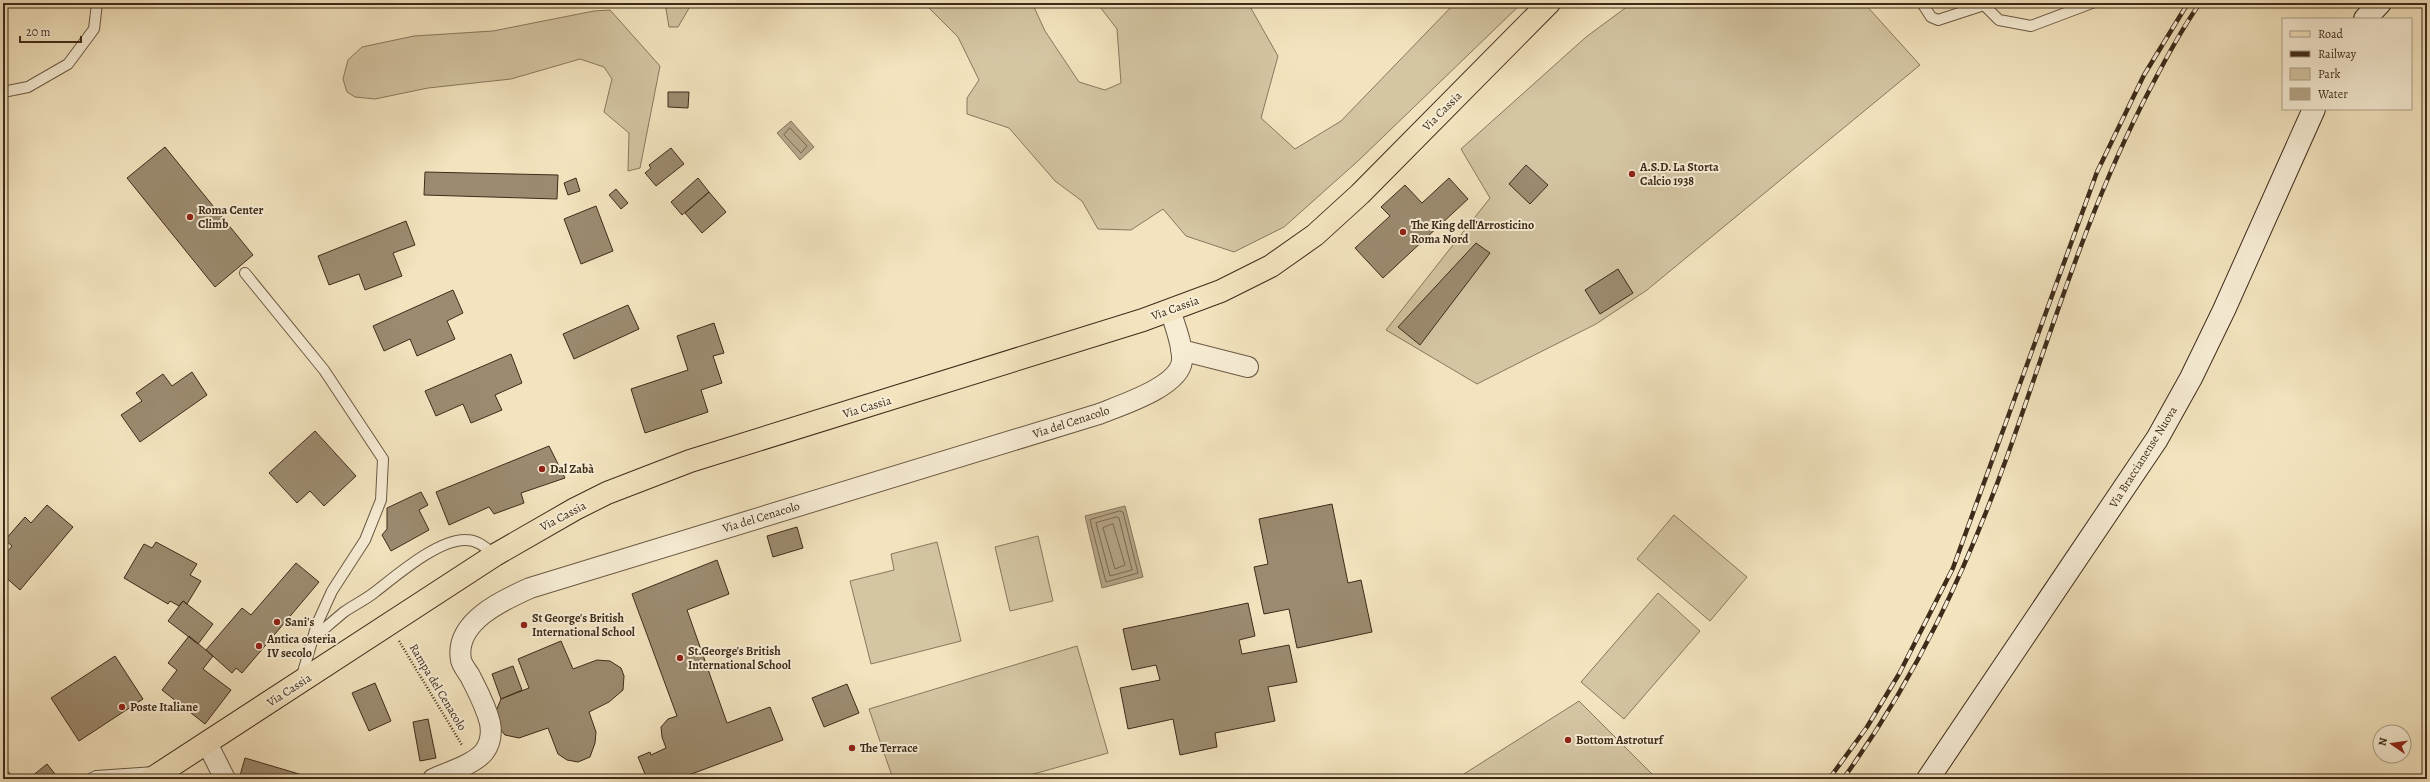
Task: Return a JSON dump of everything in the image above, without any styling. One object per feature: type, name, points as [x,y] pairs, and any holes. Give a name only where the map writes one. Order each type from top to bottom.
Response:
[{"type":"main road","name":"Via Cassia","points":[[158,775],[495,555],[581,506],[636,481],[690,461],[1055,349],[1170,310],[1221,291],[1272,266],[1315,235],[1360,194],[1549,3]]},
{"type":"main road","points":[[2366,18],[2380,3]]},
{"type":"main road","name":"Via Braccianense Nuova","points":[[1928,779],[2157,439],[2191,378],[2224,310],[2314,110]]},
{"type":"street","name":"Via del Cenacolo","points":[[433,779],[484,752],[492,735],[487,708],[461,660],[463,642],[478,619],[500,602],[530,588],[1100,414],[1171,380],[1178,372],[1182,362],[1181,350],[1170,310]]},
{"type":"street","points":[[1181,350],[1248,367]]},
{"type":"street","points":[[207,743],[225,779]]},
{"type":"lane","points":[[3,92],[28,87],[68,64],[94,29],[97,3]]},
{"type":"lane","points":[[1922,3],[1931,17],[1938,20],[1983,4],[1999,20],[2031,26],[2092,3]]},
{"type":"lane","points":[[245,273],[324,370],[383,459],[381,500],[367,534],[332,592],[310,641],[301,682]]},
{"type":"lane","points":[[310,641],[343,613],[374,593],[404,568],[441,547],[455,541],[467,540],[480,543],[495,555]]},
{"type":"lane","points":[[3,774],[7,779]]},
{"type":"lane","points":[[90,779],[96,776],[158,775]]},
{"type":"path","name":"Rampa del Cenacolo","points":[[389,624],[471,760]]},
{"type":"green space","points":[[665,3],[692,3],[678,27],[669,27]]},
{"type":"green space","points":[[924,3],[1017,3],[1020,6],[1034,7],[1045,31],[1079,82],[1105,90],[1121,83],[1117,29],[1097,3],[1248,3],[1278,56],[1261,118],[1295,149],[1341,121],[1455,3],[1522,3],[1358,161],[1284,227],[1234,252],[1186,236],[1163,209],[1131,230],[1098,229],[1082,201],[1055,181],[1009,128],[967,114],[967,98],[979,80],[958,37]]},
{"type":"green space","name":"A.S.D. La Storta Calcio 1938","points":[[1632,3],[1864,3],[1920,65],[1647,290],[1596,324],[1477,384],[1386,330],[1490,198],[1461,149],[1586,37]]},
{"type":"green space","points":[[610,10],[660,66],[640,168],[628,171],[629,133],[604,112],[612,79],[604,67],[580,59],[511,79],[428,88],[375,99],[355,97],[347,92],[343,79],[348,60],[362,47],[414,36],[493,31],[594,11]]},
{"type":"green space","points":[[1674,515],[1747,577],[1710,621],[1637,559]]},
{"type":"green space","points":[[1038,536],[1053,601],[1010,611],[995,547]]},
{"type":"green space","points":[[937,542],[961,641],[871,664],[850,581],[894,570],[891,554]]},
{"type":"green space","points":[[1658,593],[1700,631],[1624,719],[1581,682]]},
{"type":"green space","points":[[1077,646],[1108,753],[1016,779],[893,779],[869,709]]},
{"type":"green space","name":"Bottom Astroturf","points":[[1579,701],[1657,779],[1456,779]]},
{"type":"water","points":[[791,121],[814,147],[800,160],[777,133]]},
{"type":"water","points":[[1125,506],[1143,577],[1102,588],[1085,516]]},
{"type":"building","points":[[668,92],[689,92],[688,108],[668,107]]},
{"type":"building","name":"Roma Center Climb","points":[[165,147],[253,255],[215,287],[127,178]]},
{"type":"building","points":[[671,148],[684,164],[656,186],[645,173],[651,168],[649,165]]},
{"type":"building","points":[[1526,165],[1548,185],[1530,204],[1509,184]]},
{"type":"building","points":[[425,172],[558,175],[557,199],[424,195]]},
{"type":"building","points":[[576,178],[580,191],[568,195],[564,183]]},
{"type":"building","points":[[698,178],[709,192],[682,215],[671,202]]},
{"type":"building","name":"The King dell'Arrosticino Roma Nord","points":[[1449,178],[1468,199],[1383,278],[1355,248],[1390,216],[1381,207],[1405,185],[1422,203]]},
{"type":"building","points":[[616,189],[628,203],[621,209],[609,195]]},
{"type":"building","points":[[709,192],[726,212],[702,233],[685,213]]},
{"type":"building","points":[[596,206],[613,251],[581,264],[564,219]]},
{"type":"building","points":[[406,221],[415,245],[393,253],[402,276],[365,290],[359,274],[329,285],[318,256]]},
{"type":"building","points":[[1476,243],[1490,253],[1420,345],[1398,327]]},
{"type":"building","points":[[1618,269],[1633,293],[1600,314],[1585,290]]},
{"type":"building","points":[[453,290],[463,313],[447,321],[455,339],[417,356],[410,339],[384,351],[373,326]]},
{"type":"building","points":[[628,305],[639,329],[574,359],[563,334]]},
{"type":"building","points":[[714,323],[724,353],[713,356],[722,383],[701,390],[708,412],[645,433],[631,389],[688,370],[677,336]]},
{"type":"building","points":[[511,354],[522,383],[495,395],[502,410],[471,423],[463,404],[436,416],[425,391]]},
{"type":"building","points":[[192,372],[207,395],[140,442],[121,415],[142,401],[136,393],[163,374],[172,386]]},
{"type":"building","points":[[315,431],[356,476],[324,506],[310,491],[297,503],[269,473]]},
{"type":"building","points":[[549,446],[565,478],[521,493],[524,503],[494,514],[489,507],[449,525],[436,492]]},
{"type":"building","points":[[421,492],[428,505],[419,510],[429,530],[391,551],[382,535],[387,529],[387,508]]},
{"type":"building","points":[[1332,504],[1348,583],[1361,580],[1372,632],[1297,648],[1289,609],[1264,614],[1254,567],[1268,564],[1259,519]]},
{"type":"building","points":[[47,505],[73,527],[20,590],[3,575],[3,557],[12,546],[5,540],[25,517],[31,523]]},
{"type":"building","points":[[797,527],[803,548],[773,557],[767,536]]},
{"type":"building","points":[[156,542],[197,564],[190,575],[201,581],[187,604],[183,601],[179,606],[170,601],[168,604],[124,578],[144,544],[152,548]]},
{"type":"building","name":"St.George's British International School","points":[[717,560],[729,594],[687,610],[727,723],[770,707],[783,740],[678,779],[647,779],[638,757],[650,752],[651,755],[666,748],[662,737],[661,727],[668,719],[677,716],[632,594]]},
{"type":"building","points":[[296,563],[319,582],[242,673],[236,668],[232,673],[206,650],[242,608],[251,615]]},
{"type":"building","points":[[183,601],[213,624],[198,644],[168,621]]},
{"type":"building","points":[[1248,603],[1255,636],[1239,640],[1242,654],[1289,645],[1297,682],[1268,687],[1275,721],[1215,733],[1217,747],[1180,755],[1173,719],[1128,729],[1120,688],[1160,680],[1156,665],[1132,670],[1123,629]]},
{"type":"building","points":[[189,636],[213,656],[203,669],[231,690],[205,724],[162,690],[177,670],[168,663]]},
{"type":"building","points":[[561,641],[573,669],[597,660],[610,661],[621,668],[624,676],[623,690],[609,702],[589,712],[596,732],[595,743],[590,757],[578,762],[567,760],[558,754],[548,728],[519,738],[505,735],[496,724],[496,711],[501,699],[529,688],[518,659]]},
{"type":"building","points":[[115,656],[143,699],[79,741],[51,698]]},
{"type":"building","points":[[513,666],[522,690],[501,699],[492,674]]},
{"type":"building","points":[[375,683],[391,721],[369,731],[352,693]]},
{"type":"building","points":[[847,684],[859,713],[824,727],[812,698]]},
{"type":"building","points":[[428,719],[436,758],[420,761],[413,722]]},
{"type":"building","points":[[245,758],[316,779],[239,779]]},
{"type":"building","points":[[47,764],[59,779],[33,779],[31,777]]},
{"type":"railway","points":[[1829,779],[1867,727],[1899,674],[1953,568],[2097,172],[2144,75],[2188,3]]},
{"type":"railway","points":[[1843,779],[1894,702],[1916,663],[1957,582],[1992,497],[2073,268],[2108,178],[2128,133],[2167,56],[2200,3]]},
{"type":"place","name":"A.S.D. La Storta Calcio 1938","points":[[1632,174]]},
{"type":"place","name":"Roma Center Climb","points":[[190,217]]},
{"type":"place","name":"The King dell'Arrosticino Roma Nord","points":[[1403,232]]},
{"type":"place","name":"Dal Zabà","points":[[542,469]]},
{"type":"place","name":"Sani's","points":[[277,622]]},
{"type":"place","name":"St George's British International School","points":[[524,625]]},
{"type":"place","name":"Antica osteria IV secolo","points":[[259,646]]},
{"type":"place","name":"St.George's British International School","points":[[680,658]]},
{"type":"place","name":"Poste Italiane","points":[[122,707]]},
{"type":"place","name":"Bottom Astroturf","points":[[1568,740]]},
{"type":"place","name":"The Terrace","points":[[852,748]]}]
